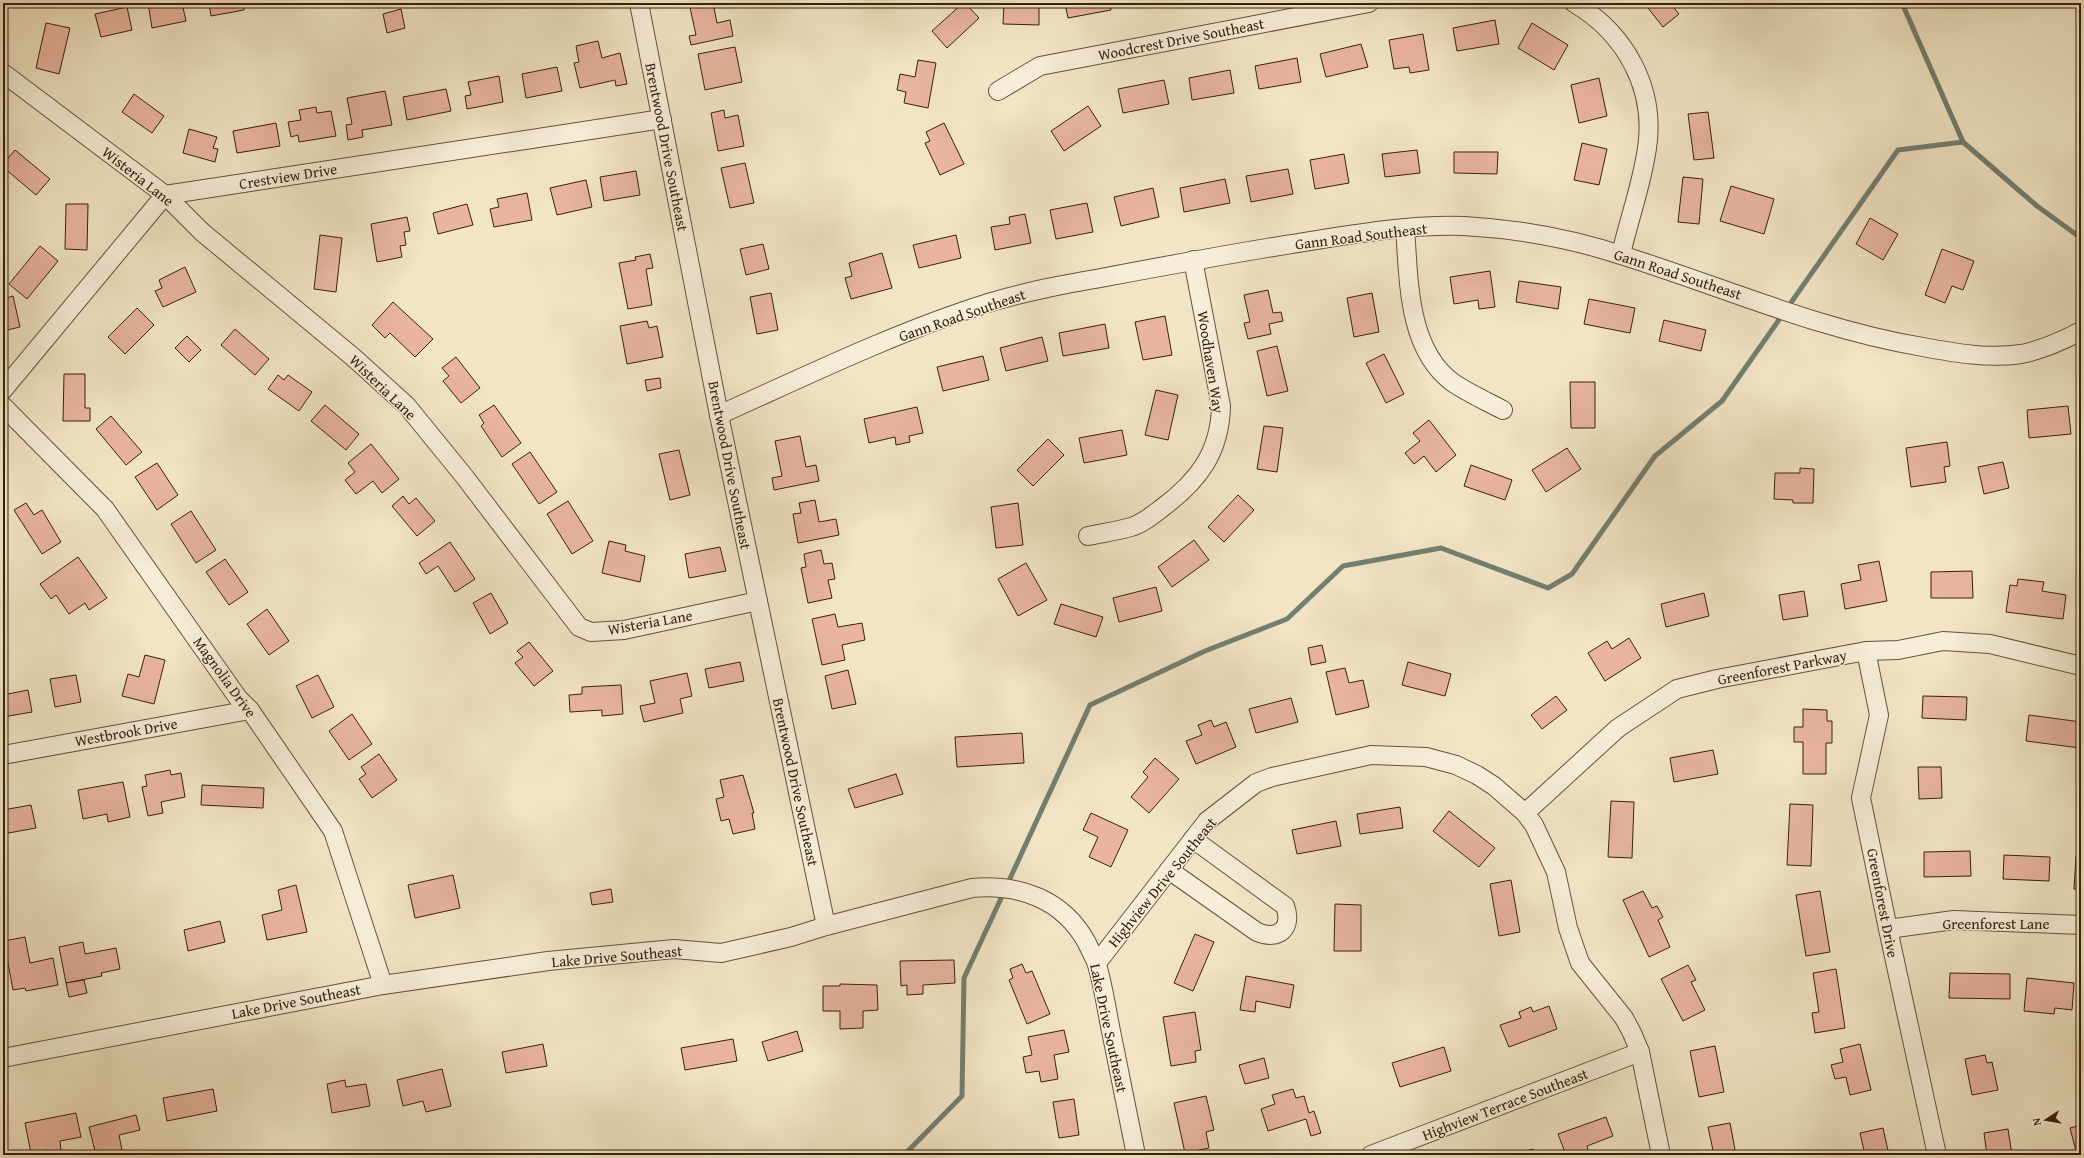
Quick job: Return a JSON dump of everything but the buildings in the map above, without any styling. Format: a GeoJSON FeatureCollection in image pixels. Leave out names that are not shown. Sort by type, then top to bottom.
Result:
{"type":"FeatureCollection","features":[{"type":"Feature","properties":{"kind":"street","name":"Brentwood Drive Southeast"},"geometry":{"type":"LineString","coordinates":[[639,3],[719,415],[826,926]]}},
{"type":"Feature","properties":{"kind":"street","name":"Woodcrest Drive Southeast"},"geometry":{"type":"LineString","coordinates":[[998,90],[1040,66],[1369,3]]}},
{"type":"Feature","properties":{"kind":"street"},"geometry":{"type":"LineString","coordinates":[[1574,3],[1590,12],[1607,26],[1618,40],[1635,70],[1647,104],[1649,123],[1648,147],[1621,254]]}},
{"type":"Feature","properties":{"kind":"street","name":"Wisteria Lane"},"geometry":{"type":"LineString","coordinates":[[3,73],[165,195],[202,232],[354,357],[407,406],[464,476],[579,627],[591,632],[624,630],[758,601]]}},
{"type":"Feature","properties":{"kind":"street","name":"Crestview Drive"},"geometry":{"type":"LineString","coordinates":[[165,195],[662,119]]}},
{"type":"Feature","properties":{"kind":"street"},"geometry":{"type":"LineString","coordinates":[[3,390],[165,195]]}},
{"type":"Feature","properties":{"kind":"street","name":"Gann Road Southeast"},"geometry":{"type":"LineString","coordinates":[[719,415],[858,352],[989,302],[1036,290],[1193,260],[1405,228],[1456,226],[1493,228],[1564,240],[1621,254],[1842,329],[1902,344],[1977,355],[2005,355],[2033,351],[2081,331]]}},
{"type":"Feature","properties":{"kind":"street"},"geometry":{"type":"LineString","coordinates":[[1405,228],[1413,305],[1424,347],[1432,360],[1452,382],[1503,410]]}},
{"type":"Feature","properties":{"kind":"street","name":"Woodhaven Way"},"geometry":{"type":"LineString","coordinates":[[1088,536],[1132,526],[1172,501],[1188,487],[1199,474],[1216,441],[1220,422],[1221,406],[1193,260]]}},
{"type":"Feature","properties":{"kind":"street","name":"Magnolia Drive"},"geometry":{"type":"LineString","coordinates":[[3,406],[105,509],[238,698],[250,710],[333,832],[383,985]]}},
{"type":"Feature","properties":{"kind":"street","name":"Greenforest Parkway"},"geometry":{"type":"LineString","coordinates":[[1525,813],[1618,728],[1678,689],[1717,679],[1866,651],[1898,650],[1943,641],[1990,644],[2081,666]]}},
{"type":"Feature","properties":{"kind":"street","name":"Greenforest Drive"},"geometry":{"type":"LineString","coordinates":[[1866,651],[1879,715],[1861,798],[1937,1155]]}},
{"type":"Feature","properties":{"kind":"street","name":"Westbrook Drive"},"geometry":{"type":"LineString","coordinates":[[3,754],[250,710]]}},
{"type":"Feature","properties":{"kind":"street","name":"Highview Drive Southeast"},"geometry":{"type":"LineString","coordinates":[[1097,964],[1207,821],[1256,782],[1272,777],[1371,755],[1426,756],[1456,765],[1494,786],[1525,813],[1537,830],[1556,872],[1568,928],[1580,963],[1624,1018],[1640,1052],[1662,1155]]}},
{"type":"Feature","properties":{"kind":"street"},"geometry":{"type":"LineString","coordinates":[[1169,870],[1257,932],[1267,936],[1277,934],[1286,927],[1289,916],[1285,906],[1281,902],[1193,839]]}},
{"type":"Feature","properties":{"kind":"street","name":"Lake Drive Southeast"},"geometry":{"type":"LineString","coordinates":[[3,1058],[383,985],[548,961],[674,949],[720,952],[791,937],[826,926],[972,888],[989,887],[1012,889],[1053,904],[1067,915],[1079,928],[1097,964],[1136,1155]]}},
{"type":"Feature","properties":{"kind":"street","name":"Greenforest Lane"},"geometry":{"type":"LineString","coordinates":[[1888,928],[1954,920],[2081,925]]}},
{"type":"Feature","properties":{"kind":"street","name":"Highview Terrace Southeast"},"geometry":{"type":"LineString","coordinates":[[1371,1155],[1640,1052]]}},
{"type":"Feature","properties":{"kind":"waterway"},"geometry":{"type":"LineString","coordinates":[[1902,3],[1963,142],[2037,206],[2081,238]]}},
{"type":"Feature","properties":{"kind":"waterway"},"geometry":{"type":"LineString","coordinates":[[1007,885],[1090,705],[1205,651],[1287,619],[1343,566],[1441,548],[1548,588],[1572,574],[1655,456],[1722,401],[1898,150],[1963,142]]}},
{"type":"Feature","properties":{"kind":"waterway"},"geometry":{"type":"LineString","coordinates":[[904,1155],[962,1096],[964,978],[1004,892]]}}]}
